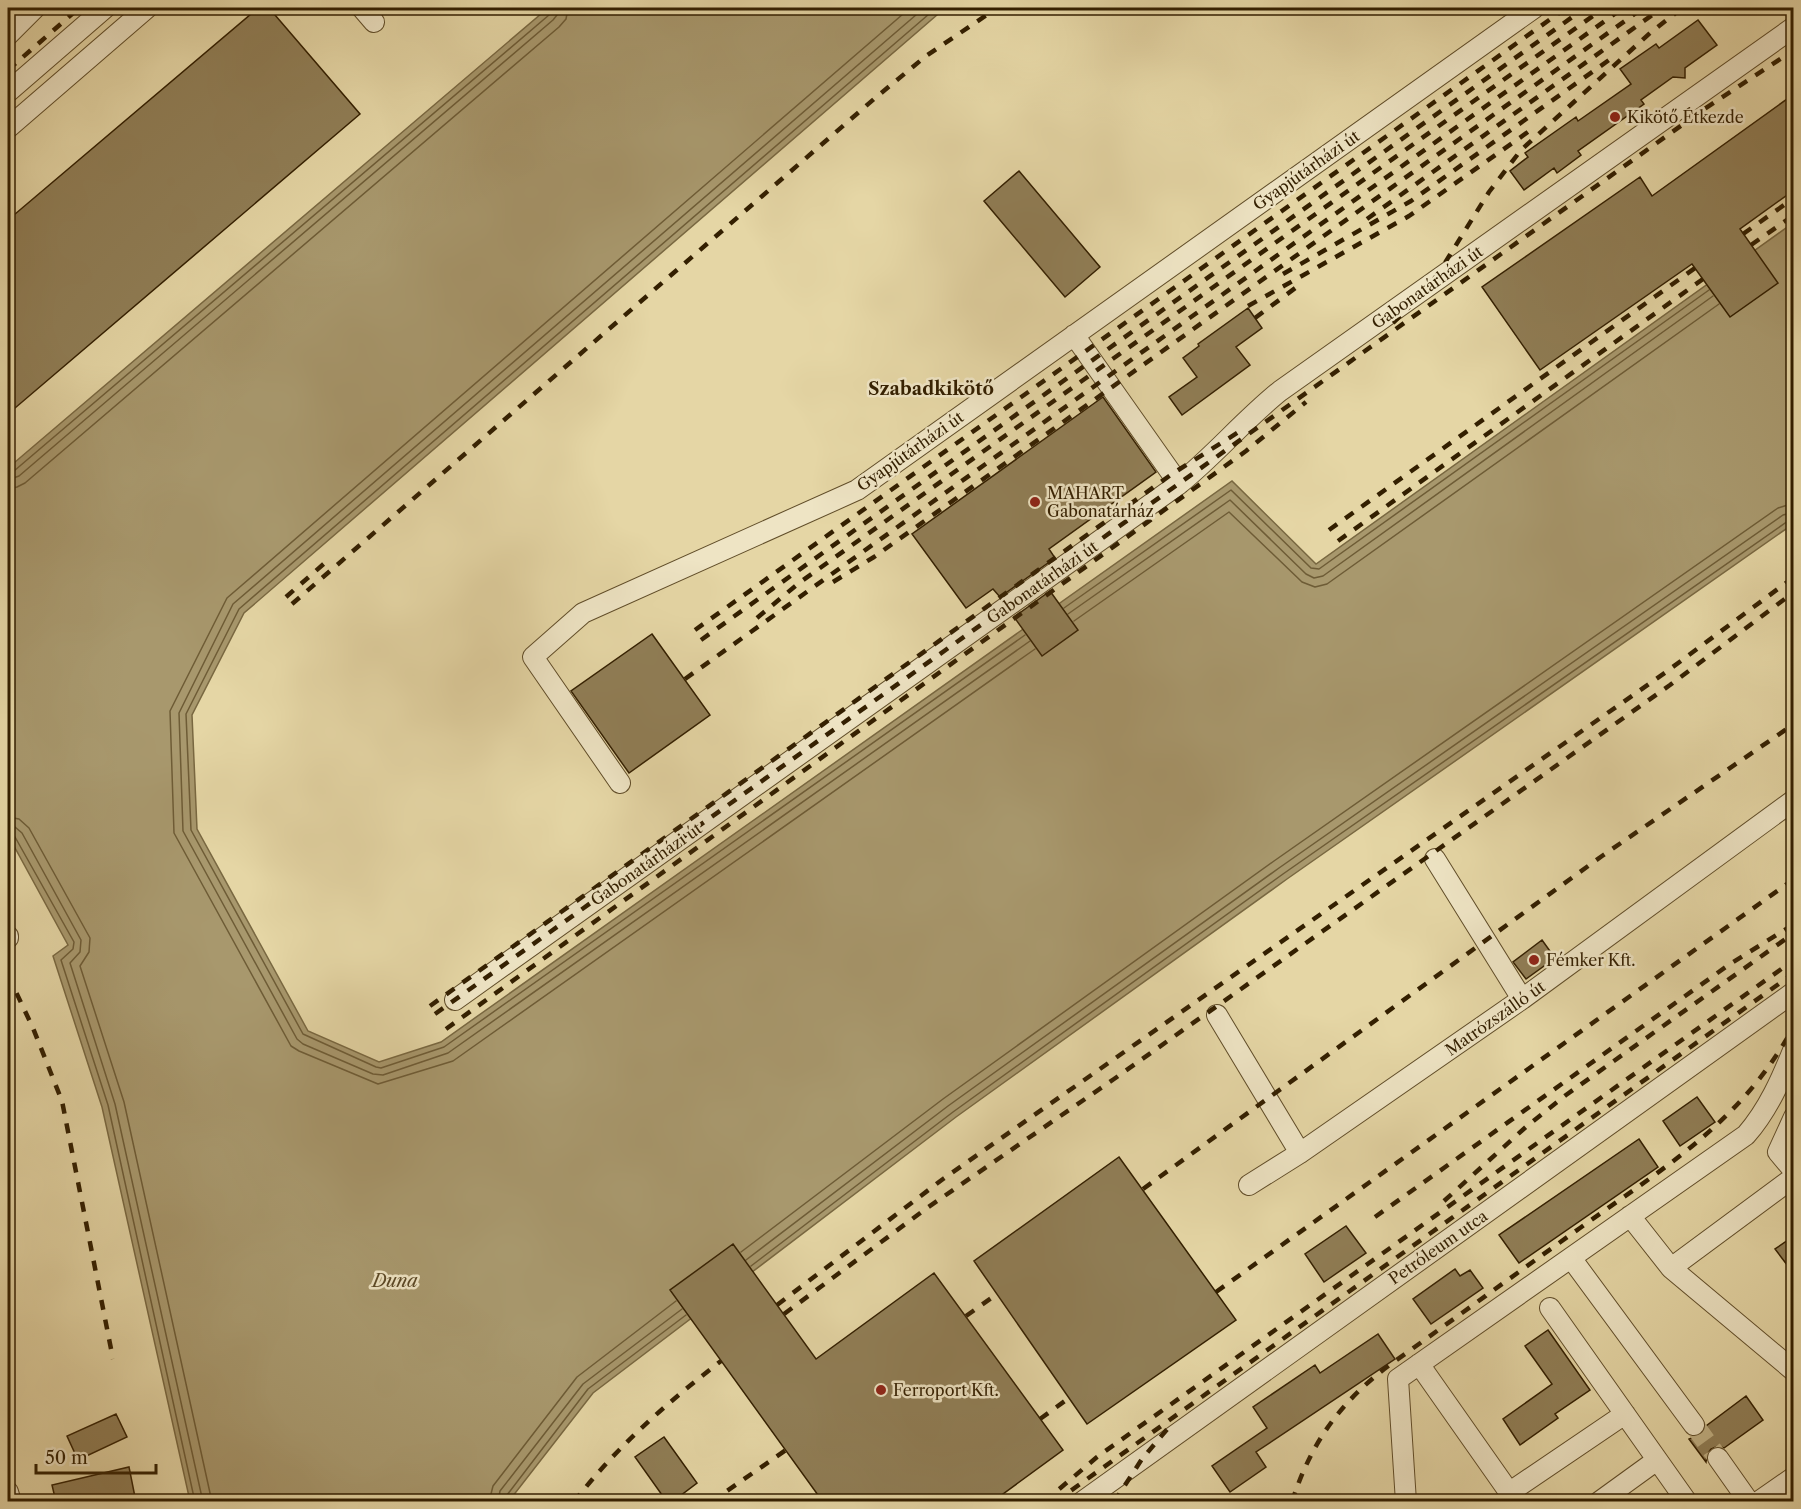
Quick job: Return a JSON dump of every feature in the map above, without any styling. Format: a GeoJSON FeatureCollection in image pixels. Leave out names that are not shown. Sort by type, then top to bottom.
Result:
{"type":"FeatureCollection","features":[{"type":"Feature","properties":{"kind":"street"},"geometry":{"type":"LineString","coordinates":[[8,35],[35,8]]}},
{"type":"Feature","properties":{"kind":"street"},"geometry":{"type":"LineString","coordinates":[[8,92],[105,8]]}},
{"type":"Feature","properties":{"kind":"street"},"geometry":{"type":"LineString","coordinates":[[8,128],[147,8]]}},
{"type":"Feature","properties":{"kind":"street","name":"Gyapjútárházi út"},"geometry":{"type":"LineString","coordinates":[[620,783],[533,657],[583,613],[857,490],[1534,8]]}},
{"type":"Feature","properties":{"kind":"street","name":"Gabonatárházi út"},"geometry":{"type":"LineString","coordinates":[[455,1000],[1179,484],[1209,459],[1280,391],[1794,27]]}},
{"type":"Feature","properties":{"kind":"street"},"geometry":{"type":"LineString","coordinates":[[1074,335],[1179,484]]}},
{"type":"Feature","properties":{"kind":"street","name":"Matrózszálló út"},"geometry":{"type":"LineString","coordinates":[[1248,1185],[1300,1153],[1522,999],[1794,800]]}},
{"type":"Feature","properties":{"kind":"street"},"geometry":{"type":"LineString","coordinates":[[1435,859],[1522,999]]}},
{"type":"Feature","properties":{"kind":"street","name":"Petróleum utca"},"geometry":{"type":"LineString","coordinates":[[1082,1502],[1794,992]]}},
{"type":"Feature","properties":{"kind":"street"},"geometry":{"type":"LineString","coordinates":[[1217,1015],[1300,1153]]}},
{"type":"Feature","properties":{"kind":"street"},"geometry":{"type":"LineString","coordinates":[[1406,1502],[1398,1378],[1746,1135],[1756,1124],[1784,1073],[1794,1048]]}},
{"type":"Feature","properties":{"kind":"street"},"geometry":{"type":"LineString","coordinates":[[1794,1117],[1778,1152],[1794,1172]]}},
{"type":"Feature","properties":{"kind":"street"},"geometry":{"type":"LineString","coordinates":[[1671,1268],[1794,1177]]}},
{"type":"Feature","properties":{"kind":"street"},"geometry":{"type":"LineString","coordinates":[[1630,1216],[1671,1268],[1794,1371]]}},
{"type":"Feature","properties":{"kind":"street"},"geometry":{"type":"LineString","coordinates":[[1571,1258],[1694,1425]]}},
{"type":"Feature","properties":{"kind":"street"},"geometry":{"type":"LineString","coordinates":[[1550,1308],[1687,1502]]}},
{"type":"Feature","properties":{"kind":"street"},"geometry":{"type":"LineString","coordinates":[[1419,1364],[1513,1497],[1625,1414]]}},
{"type":"Feature","properties":{"kind":"street"},"geometry":{"type":"LineString","coordinates":[[1718,1458],[1749,1502]]}},
{"type":"Feature","properties":{"kind":"street"},"geometry":{"type":"LineString","coordinates":[[1599,1502],[1657,1460]]}},
{"type":"Feature","properties":{"kind":"street"},"geometry":{"type":"LineString","coordinates":[[1758,1502],[1794,1477]]}},
{"type":"Feature","properties":{"kind":"street"},"geometry":{"type":"LineString","coordinates":[[8,1492],[11,1502]]}},
{"type":"Feature","properties":{"kind":"water","name":"Duna"},"geometry":{"type":"Polygon","coordinates":[[[548,8],[945,8],[244,613],[192,715],[197,829],[308,1031],[379,1062],[441,1042],[1232,481],[1316,564],[1793,223],[1793,524],[1287,879],[956,1117],[593,1393],[509,1501],[190,1501],[102,1107],[53,956],[68,945],[8,835],[8,468],[548,8]]]}},
{"type":"Feature","properties":{"kind":"building"},"geometry":{"type":"Polygon","coordinates":[[[258,8],[269,8],[360,114],[8,414],[8,220],[258,8]]]}},
{"type":"Feature","properties":{"kind":"building"},"geometry":{"type":"Polygon","coordinates":[[[1698,20],[1717,45],[1685,68],[1685,78],[1673,77],[1641,100],[1644,104],[1578,151],[1581,155],[1557,173],[1554,168],[1524,190],[1510,171],[1528,157],[1525,153],[1576,117],[1578,121],[1631,84],[1620,69],[1656,44],[1659,48],[1698,20]]]}},
{"type":"Feature","properties":{"kind":"building"},"geometry":{"type":"Polygon","coordinates":[[[1794,94],[1794,190],[1740,229],[1778,283],[1730,317],[1692,264],[1540,370],[1482,287],[1640,177],[1652,196],[1794,94]]]}},
{"type":"Feature","properties":{"kind":"building"},"geometry":{"type":"Polygon","coordinates":[[[1019,171],[1100,267],[1065,297],[984,201],[1019,171]]]}},
{"type":"Feature","properties":{"kind":"building"},"geometry":{"type":"Polygon","coordinates":[[[1248,308],[1262,328],[1236,347],[1250,365],[1182,415],[1169,397],[1197,377],[1183,358],[1199,346],[1198,344],[1248,308]]]}},
{"type":"Feature","properties":{"kind":"building","name":"MAHART Gabonatárház"},"geometry":{"type":"Polygon","coordinates":[[[1103,397],[1156,472],[1049,549],[1055,558],[1000,597],[993,589],[966,608],[912,534],[1103,397]]]}},
{"type":"Feature","properties":{"kind":"building"},"geometry":{"type":"Polygon","coordinates":[[[1050,591],[1078,630],[1042,656],[1014,617],[1050,591]]]}},
{"type":"Feature","properties":{"kind":"building"},"geometry":{"type":"Polygon","coordinates":[[[652,634],[710,715],[629,773],[571,691],[652,634]]]}},
{"type":"Feature","properties":{"kind":"building","name":"Fémker Kft."},"geometry":{"type":"Polygon","coordinates":[[[1542,940],[1555,958],[1526,979],[1513,962],[1542,940]]]}},
{"type":"Feature","properties":{"kind":"building"},"geometry":{"type":"Polygon","coordinates":[[[1697,1097],[1715,1122],[1680,1146],[1663,1121],[1697,1097]]]}},
{"type":"Feature","properties":{"kind":"building"},"geometry":{"type":"Polygon","coordinates":[[[1639,1139],[1658,1167],[1519,1263],[1499,1235],[1639,1139]]]}},
{"type":"Feature","properties":{"kind":"building"},"geometry":{"type":"Polygon","coordinates":[[[1119,1157],[1236,1320],[1087,1424],[974,1261],[1119,1157]]]}},
{"type":"Feature","properties":{"kind":"building"},"geometry":{"type":"Polygon","coordinates":[[[1346,1226],[1366,1253],[1324,1282],[1305,1254],[1346,1226]]]}},
{"type":"Feature","properties":{"kind":"building"},"geometry":{"type":"Polygon","coordinates":[[[1794,1236],[1794,1274],[1775,1249],[1794,1236]]]}},
{"type":"Feature","properties":{"kind":"building","name":"Ferroport Kft."},"geometry":{"type":"Polygon","coordinates":[[[733,1244],[816,1359],[934,1273],[1063,1450],[992,1502],[823,1502],[670,1290],[733,1244]]]}},
{"type":"Feature","properties":{"kind":"building"},"geometry":{"type":"Polygon","coordinates":[[[1455,1269],[1460,1276],[1470,1270],[1483,1288],[1431,1324],[1413,1299],[1455,1269]]]}},
{"type":"Feature","properties":{"kind":"building"},"geometry":{"type":"Polygon","coordinates":[[[1548,1330],[1590,1390],[1555,1414],[1558,1418],[1520,1445],[1503,1419],[1552,1384],[1525,1346],[1548,1330]]]}},
{"type":"Feature","properties":{"kind":"building"},"geometry":{"type":"Polygon","coordinates":[[[1378,1334],[1395,1359],[1256,1452],[1266,1467],[1230,1492],[1212,1466],[1267,1428],[1253,1407],[1315,1365],[1320,1373],[1378,1334]]]}},
{"type":"Feature","properties":{"kind":"building"},"geometry":{"type":"Polygon","coordinates":[[[1746,1396],[1763,1420],[1724,1448],[1718,1446],[1711,1449],[1707,1454],[1706,1462],[1689,1439],[1702,1434],[1706,1426],[1746,1396]]]}},
{"type":"Feature","properties":{"kind":"building"},"geometry":{"type":"Polygon","coordinates":[[[116,1414],[127,1437],[78,1460],[67,1436],[116,1414]]]}},
{"type":"Feature","properties":{"kind":"building"},"geometry":{"type":"Polygon","coordinates":[[[664,1437],[697,1483],[672,1502],[667,1502],[635,1457],[664,1437]]]}},
{"type":"Feature","properties":{"kind":"building"},"geometry":{"type":"Polygon","coordinates":[[[129,1467],[136,1502],[56,1502],[52,1485],[129,1467]]]}},
{"type":"Feature","properties":{"kind":"tunnel"},"geometry":{"type":"LineString","coordinates":[[1694,1425],[1718,1458]]}},
{"type":"Feature","properties":{"kind":"railway"},"geometry":{"type":"LineString","coordinates":[[8,70],[79,8]]}},
{"type":"Feature","properties":{"kind":"railway"},"geometry":{"type":"LineString","coordinates":[[292,604],[874,99],[926,56],[997,8]]}},
{"type":"Feature","properties":{"kind":"railway"},"geometry":{"type":"LineString","coordinates":[[695,630],[1566,8]]}},
{"type":"Feature","properties":{"kind":"railway"},"geometry":{"type":"LineString","coordinates":[[701,640],[1585,8]]}},
{"type":"Feature","properties":{"kind":"railway"},"geometry":{"type":"LineString","coordinates":[[757,618],[799,583],[1604,8]]}},
{"type":"Feature","properties":{"kind":"railway"},"geometry":{"type":"LineString","coordinates":[[685,679],[1623,8]]}},
{"type":"Feature","properties":{"kind":"railway"},"geometry":{"type":"LineString","coordinates":[[833,582],[874,557],[1643,8]]}},
{"type":"Feature","properties":{"kind":"railway"},"geometry":{"type":"LineString","coordinates":[[1367,219],[1662,8]]}},
{"type":"Feature","properties":{"kind":"railway"},"geometry":{"type":"LineString","coordinates":[[1393,323],[1438,274],[1489,192],[1521,150],[1650,33],[1682,8]]}},
{"type":"Feature","properties":{"kind":"railway"},"geometry":{"type":"LineString","coordinates":[[435,1014],[1703,110],[1794,50]]}},
{"type":"Feature","properties":{"kind":"railway"},"geometry":{"type":"LineString","coordinates":[[1283,274],[1411,201],[1609,60]]}},
{"type":"Feature","properties":{"kind":"railway"},"geometry":{"type":"LineString","coordinates":[[1248,306],[1409,216],[1535,127]]}},
{"type":"Feature","properties":{"kind":"railway"},"geometry":{"type":"LineString","coordinates":[[1743,234],[1794,198]]}},
{"type":"Feature","properties":{"kind":"railway"},"geometry":{"type":"LineString","coordinates":[[1751,245],[1794,215]]}},
{"type":"Feature","properties":{"kind":"railway"},"geometry":{"type":"LineString","coordinates":[[1329,530],[1695,268]]}},
{"type":"Feature","properties":{"kind":"railway"},"geometry":{"type":"LineString","coordinates":[[1338,541],[1703,279]]}},
{"type":"Feature","properties":{"kind":"railway"},"geometry":{"type":"LineString","coordinates":[[1255,318],[1298,286]]}},
{"type":"Feature","properties":{"kind":"railway"},"geometry":{"type":"LineString","coordinates":[[446,1029],[1246,451],[1306,402]]}},
{"type":"Feature","properties":{"kind":"railway"},"geometry":{"type":"LineString","coordinates":[[430,1006],[1172,474],[1245,428]]}},
{"type":"Feature","properties":{"kind":"railway"},"geometry":{"type":"LineString","coordinates":[[286,597],[327,561]]}},
{"type":"Feature","properties":{"kind":"railway"},"geometry":{"type":"LineString","coordinates":[[777,1305],[943,1179],[1666,672],[1794,577]]}},
{"type":"Feature","properties":{"kind":"railway"},"geometry":{"type":"LineString","coordinates":[[784,1314],[927,1208],[1114,1079],[1670,685],[1794,592]]}},
{"type":"Feature","properties":{"kind":"railway"},"geometry":{"type":"LineString","coordinates":[[1143,1189],[1602,856],[1794,724]]}},
{"type":"Feature","properties":{"kind":"railway"},"geometry":{"type":"LineString","coordinates":[[1216,1292],[1794,879]]}},
{"type":"Feature","properties":{"kind":"railway"},"geometry":{"type":"LineString","coordinates":[[1375,1217],[1730,964],[1791,926]]}},
{"type":"Feature","properties":{"kind":"railway"},"geometry":{"type":"LineString","coordinates":[[1444,1201],[1527,1126],[1566,1095],[1794,933]]}},
{"type":"Feature","properties":{"kind":"railway"},"geometry":{"type":"LineString","coordinates":[[1044,1502],[1097,1457],[1794,960]]}},
{"type":"Feature","properties":{"kind":"railway"},"geometry":{"type":"LineString","coordinates":[[1055,1502],[1794,973]]}},
{"type":"Feature","properties":{"kind":"railway"},"geometry":{"type":"LineString","coordinates":[[8,975],[33,1028],[62,1101],[113,1359]]}},
{"type":"Feature","properties":{"kind":"railway"},"geometry":{"type":"LineString","coordinates":[[1292,1502],[1308,1460],[1318,1442],[1330,1424],[1357,1393],[1391,1364],[1700,1140],[1751,1089],[1773,1060],[1794,1026]]}},
{"type":"Feature","properties":{"kind":"railway"},"geometry":{"type":"LineString","coordinates":[[966,1316],[997,1294]]}},
{"type":"Feature","properties":{"kind":"railway"},"geometry":{"type":"LineString","coordinates":[[574,1502],[625,1444],[681,1393],[721,1361]]}},
{"type":"Feature","properties":{"kind":"railway"},"geometry":{"type":"LineString","coordinates":[[1040,1419],[1069,1398]]}},
{"type":"Feature","properties":{"kind":"railway"},"geometry":{"type":"LineString","coordinates":[[1114,1502],[1142,1459],[1169,1427]]}},
{"type":"Feature","properties":{"kind":"railway"},"geometry":{"type":"LineString","coordinates":[[711,1502],[786,1450]]}},
{"type":"Feature","properties":{"kind":"place","name":"Kikötő Étkezde"},"geometry":{"type":"Point","coordinates":[1615,117]}},
{"type":"Feature","properties":{"kind":"place","name":"MAHART Gabonatárház"},"geometry":{"type":"Point","coordinates":[1035,502]}},
{"type":"Feature","properties":{"kind":"place","name":"Fémker Kft."},"geometry":{"type":"Point","coordinates":[1534,960]}},
{"type":"Feature","properties":{"kind":"place","name":"Ferroport Kft."},"geometry":{"type":"Point","coordinates":[881,1390]}},
{"type":"Feature","properties":{"kind":"district","name":"Szabadkikötő"},"geometry":{"type":"Point","coordinates":[931,389]}}]}
